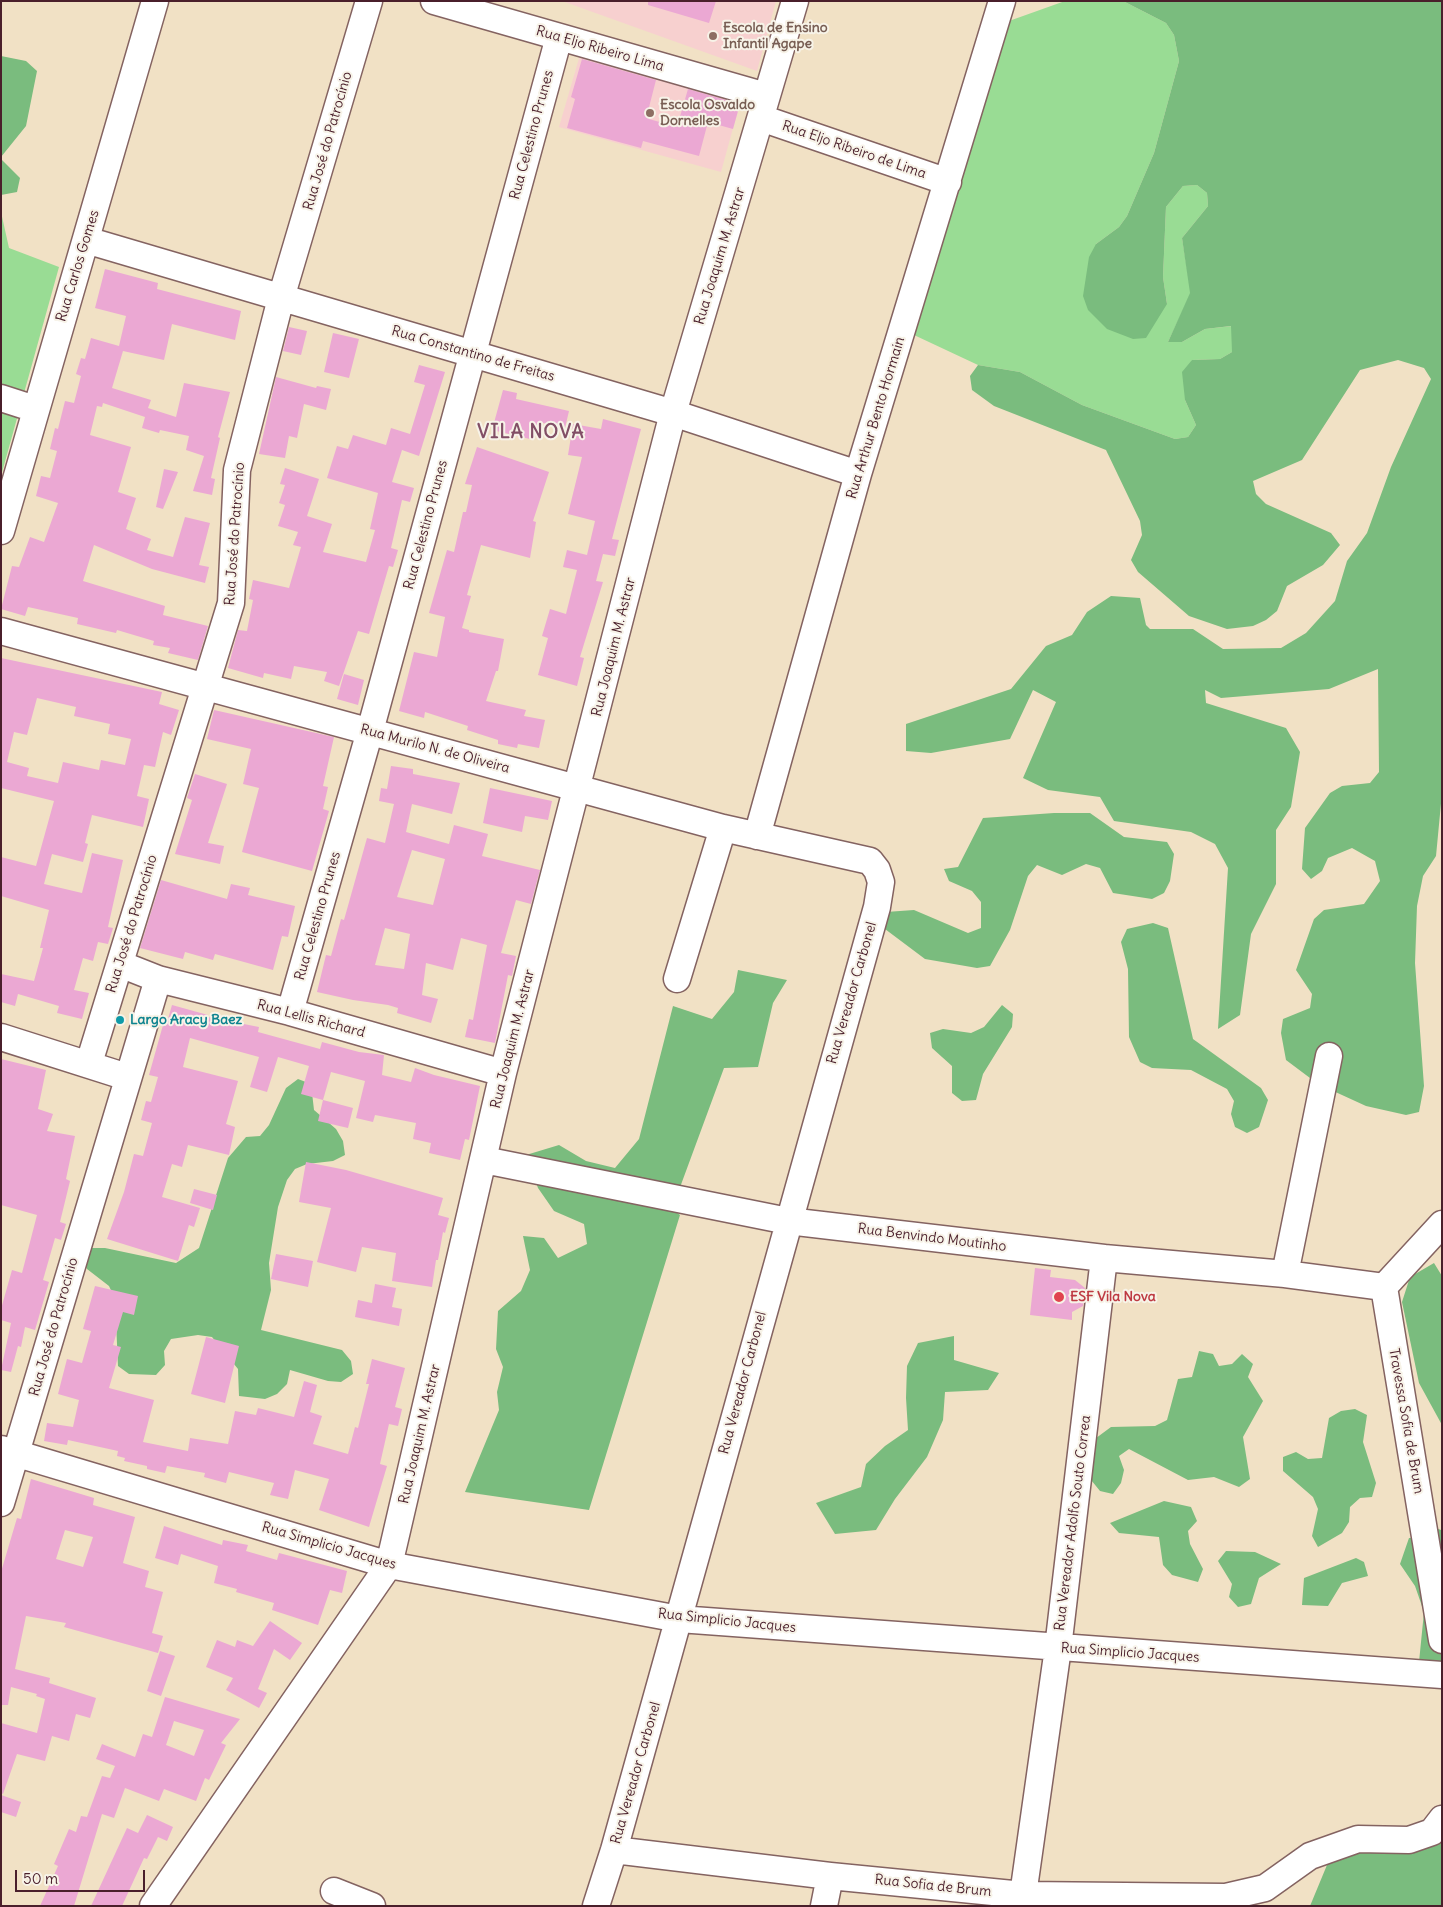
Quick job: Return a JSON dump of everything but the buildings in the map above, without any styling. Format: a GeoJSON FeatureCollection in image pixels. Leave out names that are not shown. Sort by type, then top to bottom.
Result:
{"type":"FeatureCollection","features":[{"type":"Feature","properties":{"kind":"street","name":"Rua Carlos Gomes"},"geometry":{"type":"LineString","coordinates":[[1,531],[155,1]]}},
{"type":"Feature","properties":{"kind":"street","name":"Rua José do Patrocínio"},"geometry":{"type":"LineString","coordinates":[[89,1063],[207,688],[231,603],[237,470],[281,298],[369,1]]}},
{"type":"Feature","properties":{"kind":"street","name":"Rua Eljo Ribeiro Lima"},"geometry":{"type":"LineString","coordinates":[[434,1],[559,37],[763,107]]}},
{"type":"Feature","properties":{"kind":"street","name":"Rua Joaquim M. Astrar"},"geometry":{"type":"LineString","coordinates":[[153,1906],[389,1564],[503,1072],[578,789],[673,413],[796,1]]}},
{"type":"Feature","properties":{"kind":"street","name":"Rua Arthur Bento Hormain"},"geometry":{"type":"LineString","coordinates":[[757,836],[858,474],[1002,1]]}},
{"type":"Feature","properties":{"kind":"street","name":"Rua Celestino Prunes"},"geometry":{"type":"LineString","coordinates":[[290,1012],[370,732],[559,37]]}},
{"type":"Feature","properties":{"kind":"street","name":"Rua Eljo Ribeiro de Lima"},"geometry":{"type":"LineString","coordinates":[[763,107],[948,182]]}},
{"type":"Feature","properties":{"kind":"street","name":"Rua Constantino de Freitas"},"geometry":{"type":"LineString","coordinates":[[86,240],[673,413],[858,474]]}},
{"type":"Feature","properties":{"kind":"street"},"geometry":{"type":"LineString","coordinates":[[1,398],[35,409]]}},
{"type":"Feature","properties":{"kind":"street","name":"Rua Murilo N. de Oliveira"},"geometry":{"type":"LineString","coordinates":[[1,631],[724,828],[870,861]]}},
{"type":"Feature","properties":{"kind":"street"},"geometry":{"type":"LineString","coordinates":[[676,979],[724,828]]}},
{"type":"Feature","properties":{"kind":"street","name":"Rua Vereador Carbonel"},"geometry":{"type":"LineString","coordinates":[[596,1906],[614,1850],[679,1619],[788,1221],[877,907],[881,882],[877,870],[870,861]]}},
{"type":"Feature","properties":{"kind":"street","name":"Rua Lellis Richard"},"geometry":{"type":"LineString","coordinates":[[120,964],[158,979],[290,1012],[503,1072]]}},
{"type":"Feature","properties":{"kind":"street","name":"Rua José do Patrocínio"},"geometry":{"type":"LineString","coordinates":[[1,1503],[9,1452],[158,979]]}},
{"type":"Feature","properties":{"kind":"street"},"geometry":{"type":"LineString","coordinates":[[1,1037],[127,1076]]}},
{"type":"Feature","properties":{"kind":"street"},"geometry":{"type":"LineString","coordinates":[[1285,1274],[1329,1056]]}},
{"type":"Feature","properties":{"kind":"street","name":"Rua Benvindo Moutinho"},"geometry":{"type":"LineString","coordinates":[[484,1160],[788,1221],[1104,1258],[1285,1274],[1384,1287]]}},
{"type":"Feature","properties":{"kind":"street"},"geometry":{"type":"LineString","coordinates":[[1384,1287],[1442,1224]]}},
{"type":"Feature","properties":{"kind":"street","name":"Rua Vereador Adolfo Souto Correa"},"geometry":{"type":"LineString","coordinates":[[1023,1900],[1058,1648],[1104,1258]]}},
{"type":"Feature","properties":{"kind":"street","name":"Travessa Sofia de Brum"},"geometry":{"type":"LineString","coordinates":[[1384,1287],[1442,1640]]}},
{"type":"Feature","properties":{"kind":"street","name":"Rua Simplicio Jacques"},"geometry":{"type":"LineString","coordinates":[[9,1452],[389,1564],[679,1619],[1442,1675]]}},
{"type":"Feature","properties":{"kind":"street","name":"Rua Sofia de Brum"},"geometry":{"type":"LineString","coordinates":[[614,1850],[1023,1900],[1226,1897],[1266,1888],[1310,1856],[1358,1839],[1409,1840],[1432,1832],[1442,1819]]}},
{"type":"Feature","properties":{"kind":"street"},"geometry":{"type":"LineString","coordinates":[[824,1906],[830,1876]]}},
{"type":"Feature","properties":{"kind":"street"},"geometry":{"type":"LineString","coordinates":[[334,1891],[372,1906]]}},
{"type":"Feature","properties":{"kind":"shaded area","name":"Escola de Ensino Infantil Agape"},"geometry":{"type":"Polygon","coordinates":[[[562,1],[776,1],[757,71],[562,1]]]}},
{"type":"Feature","properties":{"kind":"shaded area","name":"Escola Osvaldo Dornelles"},"geometry":{"type":"Polygon","coordinates":[[[580,55],[741,99],[721,172],[559,127],[580,55]]]}},
{"type":"Feature","properties":{"kind":"green space"},"geometry":{"type":"Polygon","coordinates":[[[1065,1],[1123,1],[1166,23],[1174,35],[1179,61],[1154,153],[1127,216],[1119,227],[1096,244],[1167,304],[1163,277],[1166,207],[1183,186],[1197,185],[1207,193],[1208,206],[1182,238],[1191,293],[1168,342],[1182,342],[1205,329],[1232,326],[1232,352],[1220,359],[1192,360],[1185,400],[1196,425],[1188,437],[1175,439],[1082,405],[1020,372],[978,365],[914,335],[995,26],[1065,1]]]}},
{"type":"Feature","properties":{"kind":"green space"},"geometry":{"type":"Polygon","coordinates":[[[1123,1],[1442,1],[1442,793],[1436,856],[1423,876],[1417,906],[1415,963],[1424,1086],[1419,1112],[1406,1115],[1366,1106],[1318,1084],[1286,1060],[1281,1033],[1283,1019],[1310,1008],[1312,994],[1296,970],[1314,919],[1324,910],[1364,904],[1380,881],[1375,861],[1352,848],[1328,858],[1322,871],[1311,879],[1302,869],[1305,828],[1330,793],[1342,786],[1370,783],[1379,772],[1378,669],[1329,689],[1221,698],[1205,690],[1206,703],[1286,728],[1300,752],[1291,807],[1276,830],[1276,884],[1251,934],[1240,1015],[1218,1029],[1228,868],[1215,844],[1191,832],[1114,821],[1100,797],[1048,790],[1023,778],[1056,702],[1033,690],[1010,739],[931,753],[906,751],[906,724],[1011,689],[1046,646],[1072,635],[1087,612],[1111,596],[1140,598],[1146,625],[1150,629],[1193,629],[1223,649],[1281,648],[1306,633],[1335,601],[1347,561],[1367,533],[1391,467],[1431,379],[1424,368],[1398,360],[1360,370],[1302,460],[1253,481],[1256,494],[1266,504],[1331,533],[1340,545],[1323,565],[1287,586],[1277,611],[1266,620],[1253,626],[1227,629],[1189,616],[1138,572],[1131,560],[1142,535],[1140,521],[1106,450],[994,406],[972,390],[970,376],[978,365],[1020,372],[1082,405],[1175,439],[1188,437],[1196,425],[1185,400],[1182,372],[1192,360],[1220,359],[1232,352],[1231,326],[1205,329],[1182,342],[1168,342],[1190,293],[1182,238],[1208,206],[1207,193],[1197,185],[1183,186],[1166,207],[1163,277],[1167,304],[1146,338],[1133,339],[1107,329],[1088,310],[1083,296],[1089,257],[1096,244],[1119,227],[1127,216],[1154,153],[1179,61],[1174,35],[1166,23],[1123,1]]]}},
{"type":"Feature","properties":{"kind":"green space"},"geometry":{"type":"Polygon","coordinates":[[[1,56],[26,61],[37,71],[26,126],[1,157],[1,56]]]}},
{"type":"Feature","properties":{"kind":"green space"},"geometry":{"type":"Polygon","coordinates":[[[1,159],[20,178],[17,192],[1,195],[1,159]]]}},
{"type":"Feature","properties":{"kind":"green space"},"geometry":{"type":"Polygon","coordinates":[[[1,212],[9,248],[59,267],[1,476],[1,212]]]}},
{"type":"Feature","properties":{"kind":"green space"},"geometry":{"type":"Polygon","coordinates":[[[1054,813],[1090,813],[1124,837],[1167,842],[1174,854],[1170,881],[1164,893],[1152,899],[1113,893],[1100,868],[1086,864],[1062,875],[1037,865],[1028,876],[1010,930],[990,966],[977,968],[925,959],[881,926],[886,912],[914,910],[968,933],[981,928],[981,902],[972,891],[949,881],[944,869],[958,867],[983,818],[1054,813]]]}},
{"type":"Feature","properties":{"kind":"green space"},"geometry":{"type":"Polygon","coordinates":[[[1153,923],[1168,928],[1193,1039],[1261,1088],[1268,1100],[1259,1127],[1247,1133],[1235,1127],[1231,1114],[1234,1101],[1227,1089],[1191,1070],[1152,1068],[1140,1062],[1129,1037],[1128,969],[1121,942],[1127,929],[1153,923]]]}},
{"type":"Feature","properties":{"kind":"green space"},"geometry":{"type":"Polygon","coordinates":[[[738,970],[787,980],[773,1003],[758,1067],[724,1068],[672,1209],[680,1215],[589,1510],[465,1492],[499,1410],[497,1392],[503,1367],[496,1349],[498,1311],[521,1291],[530,1270],[523,1236],[544,1238],[558,1258],[587,1244],[584,1224],[554,1211],[538,1188],[526,1155],[559,1145],[586,1161],[615,1168],[639,1139],[673,1006],[712,1019],[734,992],[738,970]]]}},
{"type":"Feature","properties":{"kind":"green space"},"geometry":{"type":"Polygon","coordinates":[[[1002,1005],[1013,1014],[1012,1027],[983,1074],[976,1100],[962,1101],[952,1093],[952,1066],[932,1048],[930,1033],[943,1029],[971,1033],[984,1027],[1002,1005]]]}},
{"type":"Feature","properties":{"kind":"green space"},"geometry":{"type":"Polygon","coordinates":[[[298,1079],[311,1084],[314,1110],[336,1129],[343,1141],[345,1155],[333,1161],[307,1164],[295,1169],[287,1180],[278,1207],[269,1263],[271,1290],[261,1330],[342,1350],[351,1361],[353,1374],[341,1382],[328,1381],[290,1370],[287,1384],[277,1394],[265,1399],[239,1396],[238,1369],[212,1337],[198,1335],[171,1339],[164,1351],[165,1365],[156,1375],[129,1374],[118,1366],[115,1299],[109,1286],[87,1269],[81,1257],[92,1248],[105,1248],[176,1263],[199,1248],[228,1158],[246,1137],[260,1136],[269,1125],[286,1088],[298,1079]]]}},
{"type":"Feature","properties":{"kind":"green space"},"geometry":{"type":"Polygon","coordinates":[[[1434,1263],[1442,1276],[1442,1425],[1419,1383],[1402,1302],[1410,1277],[1434,1263]]]}},
{"type":"Feature","properties":{"kind":"green space"},"geometry":{"type":"Polygon","coordinates":[[[954,1336],[954,1360],[999,1373],[988,1390],[945,1392],[943,1420],[927,1457],[895,1499],[876,1530],[835,1534],[816,1503],[861,1487],[866,1464],[885,1446],[908,1430],[907,1366],[918,1343],[954,1336]]]}},
{"type":"Feature","properties":{"kind":"green space"},"geometry":{"type":"Polygon","coordinates":[[[1199,1351],[1213,1354],[1219,1366],[1232,1364],[1242,1354],[1253,1364],[1248,1377],[1263,1401],[1243,1437],[1250,1479],[1239,1487],[1214,1477],[1188,1480],[1129,1449],[1119,1456],[1124,1470],[1121,1483],[1113,1494],[1100,1491],[1083,1470],[1088,1444],[1111,1427],[1155,1426],[1167,1420],[1178,1379],[1192,1377],[1199,1351]]]}},
{"type":"Feature","properties":{"kind":"green space"},"geometry":{"type":"Polygon","coordinates":[[[1355,1409],[1367,1415],[1363,1442],[1376,1483],[1372,1497],[1360,1498],[1350,1507],[1349,1522],[1342,1533],[1318,1547],[1312,1536],[1318,1509],[1313,1497],[1283,1471],[1283,1457],[1296,1452],[1308,1459],[1322,1458],[1329,1418],[1341,1411],[1355,1409]]]}},
{"type":"Feature","properties":{"kind":"green space"},"geometry":{"type":"Polygon","coordinates":[[[1442,1484],[1442,1672],[1419,1662],[1424,1612],[1415,1586],[1400,1564],[1409,1538],[1423,1538],[1433,1527],[1441,1530],[1442,1484]]]}},
{"type":"Feature","properties":{"kind":"green space"},"geometry":{"type":"Polygon","coordinates":[[[1164,1501],[1191,1507],[1197,1521],[1188,1531],[1190,1544],[1203,1569],[1198,1582],[1172,1575],[1163,1565],[1159,1537],[1119,1533],[1110,1523],[1164,1501]]]}},
{"type":"Feature","properties":{"kind":"green space"},"geometry":{"type":"Polygon","coordinates":[[[1226,1551],[1255,1552],[1281,1564],[1259,1578],[1251,1604],[1238,1607],[1229,1597],[1232,1584],[1218,1561],[1226,1551]]]}},
{"type":"Feature","properties":{"kind":"green space"},"geometry":{"type":"Polygon","coordinates":[[[1356,1558],[1364,1562],[1368,1576],[1342,1583],[1328,1606],[1302,1605],[1304,1578],[1356,1558]]]}},
{"type":"Feature","properties":{"kind":"green space"},"geometry":{"type":"Polygon","coordinates":[[[1442,1839],[1442,1906],[1310,1906],[1327,1865],[1337,1855],[1364,1848],[1421,1850],[1442,1839]]]}},
{"type":"Feature","properties":{"kind":"place","name":"Escola de Ensino Infantil Agape"},"geometry":{"type":"Point","coordinates":[713,36]}},
{"type":"Feature","properties":{"kind":"place","name":"Escola Osvaldo Dornelles"},"geometry":{"type":"Point","coordinates":[650,113]}},
{"type":"Feature","properties":{"kind":"place","name":"Largo Aracy Baez"},"geometry":{"type":"Point","coordinates":[120,1020]}},
{"type":"Feature","properties":{"kind":"place","name":"ESF Vila Nova"},"geometry":{"type":"Point","coordinates":[1059,1297]}},
{"type":"Feature","properties":{"kind":"district","name":"VILA NOVA"},"geometry":{"type":"Point","coordinates":[531,433]}}]}
